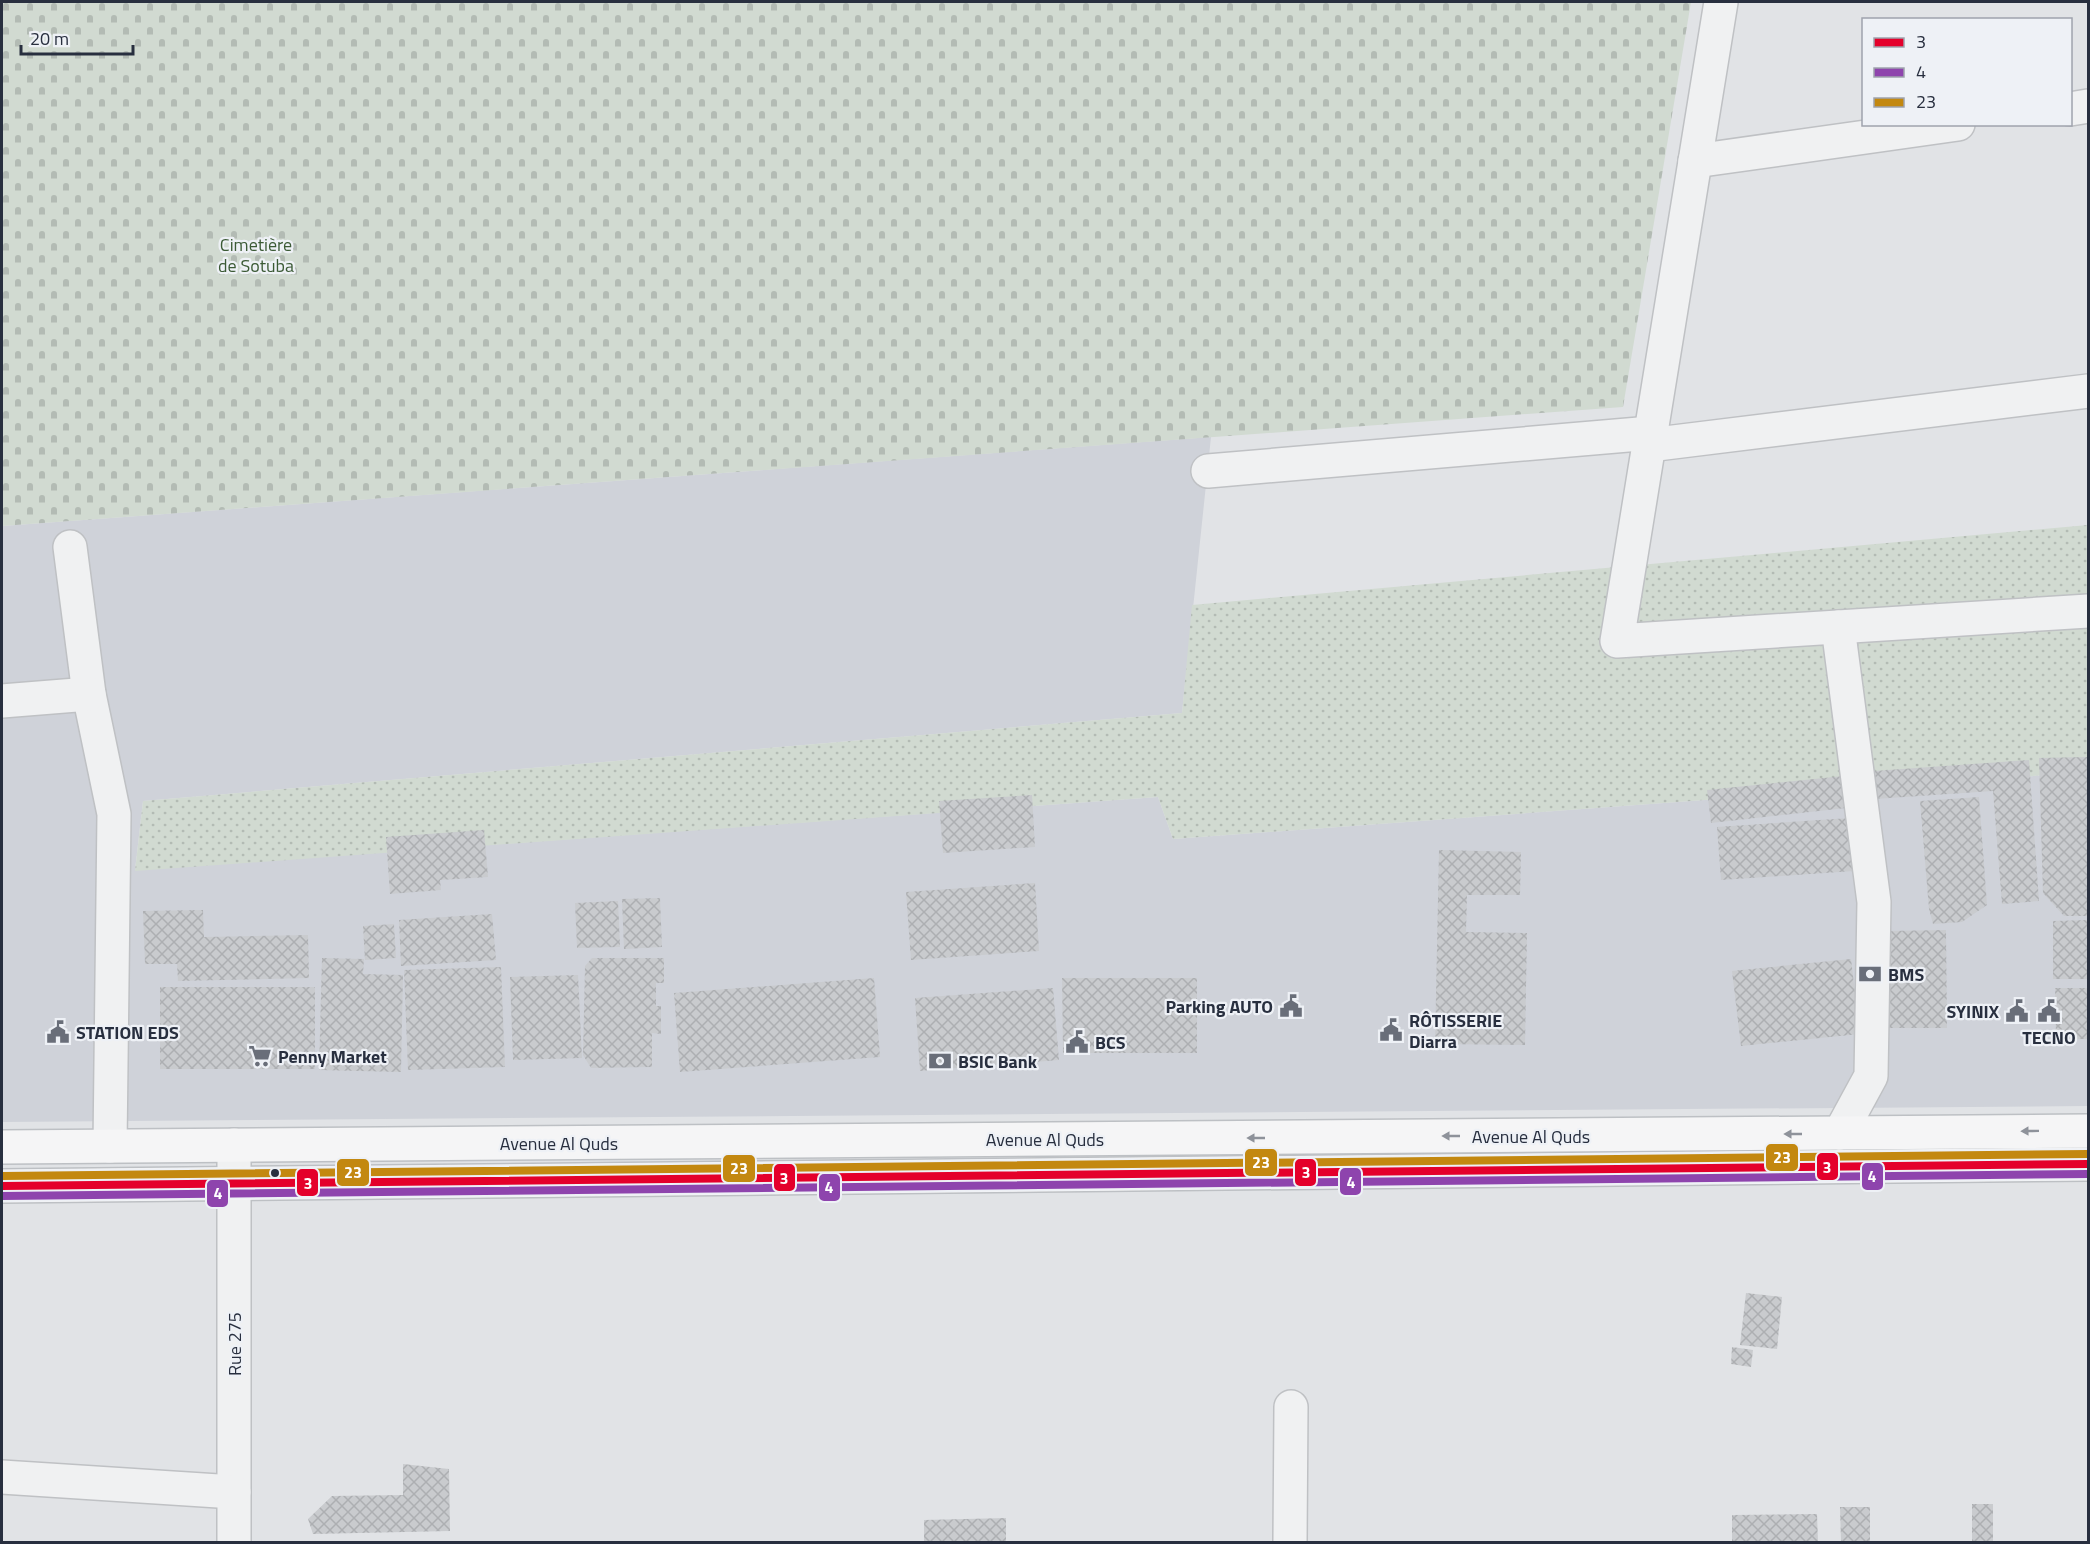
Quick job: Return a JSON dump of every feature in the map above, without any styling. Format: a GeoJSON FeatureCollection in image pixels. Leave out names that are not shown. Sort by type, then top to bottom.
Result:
{"type":"FeatureCollection","features":[{"type":"Feature","properties":{"kind":"main road","name":"Avenue Al Quds"},"geometry":{"type":"LineString","coordinates":[[2,1147],[2088,1131]]}},
{"type":"Feature","properties":{"kind":"main road","name":"Avenue Al Quds"},"geometry":{"type":"LineString","coordinates":[[2,1186],[2088,1164]]}},
{"type":"Feature","properties":{"kind":"street"},"geometry":{"type":"LineString","coordinates":[[1721,2],[1617,641],[2088,611]]}},
{"type":"Feature","properties":{"kind":"street"},"geometry":{"type":"LineString","coordinates":[[2072,109],[2088,106]]}},
{"type":"Feature","properties":{"kind":"street"},"geometry":{"type":"LineString","coordinates":[[1695,161],[1945,126]]}},
{"type":"Feature","properties":{"kind":"street"},"geometry":{"type":"LineString","coordinates":[[1208,471],[1650,439],[2088,391]]}},
{"type":"Feature","properties":{"kind":"street"},"geometry":{"type":"LineString","coordinates":[[70,547],[89,694],[114,814],[110,1146]]}},
{"type":"Feature","properties":{"kind":"street"},"geometry":{"type":"LineString","coordinates":[[1838,627],[1874,902],[1871,1076],[1840,1133]]}},
{"type":"Feature","properties":{"kind":"street"},"geometry":{"type":"LineString","coordinates":[[2,701],[89,694]]}},
{"type":"Feature","properties":{"kind":"street","name":"Rue 275"},"geometry":{"type":"LineString","coordinates":[[234,1145],[234,1542]]}},
{"type":"Feature","properties":{"kind":"street"},"geometry":{"type":"LineString","coordinates":[[1290,1542],[1291,1407]]}},
{"type":"Feature","properties":{"kind":"street"},"geometry":{"type":"LineString","coordinates":[[2,1477],[234,1492]]}},
{"type":"Feature","properties":{"kind":"shaded area"},"geometry":{"type":"Polygon","coordinates":[[[1211,437],[1182,713],[143,801],[135,870],[1158,797],[1173,839],[2088,772],[2088,1106],[2,1122],[2,526],[1211,437]]]}},
{"type":"Feature","properties":{"kind":"green space","name":"Cimetière de Sotuba"},"geometry":{"type":"Polygon","coordinates":[[[2,2],[1691,2],[1623,407],[2,526],[2,2]]]}},
{"type":"Feature","properties":{"kind":"green space"},"geometry":{"type":"Polygon","coordinates":[[[2088,525],[2088,772],[1173,839],[1158,797],[135,871],[143,801],[1182,713],[1192,605],[2088,525]]]}},
{"type":"Feature","properties":{"kind":"building"},"geometry":{"type":"Polygon","coordinates":[[[2088,757],[2088,916],[2064,916],[2043,893],[2039,758],[2088,757]]]}},
{"type":"Feature","properties":{"kind":"building"},"geometry":{"type":"Polygon","coordinates":[[[2029,760],[2039,901],[2002,904],[1993,791],[1875,799],[1874,771],[2029,760]]]}},
{"type":"Feature","properties":{"kind":"building"},"geometry":{"type":"Polygon","coordinates":[[[1843,776],[1846,808],[1711,823],[1707,790],[1843,776]]]}},
{"type":"Feature","properties":{"kind":"building"},"geometry":{"type":"Polygon","coordinates":[[[1032,795],[1035,847],[943,853],[939,801],[1032,795]]]}},
{"type":"Feature","properties":{"kind":"building"},"geometry":{"type":"Polygon","coordinates":[[[1979,797],[1987,905],[1962,922],[1933,924],[1929,909],[1920,801],[1979,797]]]}},
{"type":"Feature","properties":{"kind":"building"},"geometry":{"type":"Polygon","coordinates":[[[1850,818],[1854,871],[1721,880],[1717,827],[1850,818]]]}},
{"type":"Feature","properties":{"kind":"building"},"geometry":{"type":"Polygon","coordinates":[[[484,830],[488,877],[440,880],[441,890],[390,894],[386,837],[484,830]]]}},
{"type":"Feature","properties":{"kind":"building"},"geometry":{"type":"Polygon","coordinates":[[[1439,850],[1521,852],[1520,895],[1467,895],[1466,932],[1527,933],[1525,1045],[1435,1044],[1439,850]]]}},
{"type":"Feature","properties":{"kind":"building"},"geometry":{"type":"Polygon","coordinates":[[[1035,883],[1039,951],[911,960],[906,892],[1035,883]]]}},
{"type":"Feature","properties":{"kind":"building"},"geometry":{"type":"Polygon","coordinates":[[[660,898],[662,947],[624,949],[622,899],[660,898]]]}},
{"type":"Feature","properties":{"kind":"building"},"geometry":{"type":"Polygon","coordinates":[[[618,901],[620,947],[577,948],[575,903],[618,901]]]}},
{"type":"Feature","properties":{"kind":"building"},"geometry":{"type":"Polygon","coordinates":[[[203,910],[204,937],[308,935],[309,978],[178,981],[177,964],[145,964],[143,911],[203,910]]]}},
{"type":"Feature","properties":{"kind":"building"},"geometry":{"type":"Polygon","coordinates":[[[492,914],[496,960],[401,966],[399,920],[492,914]]]}},
{"type":"Feature","properties":{"kind":"building"},"geometry":{"type":"Polygon","coordinates":[[[2088,920],[2088,979],[2053,979],[2053,921],[2088,920]]]}},
{"type":"Feature","properties":{"kind":"building"},"geometry":{"type":"Polygon","coordinates":[[[394,924],[396,958],[365,960],[363,926],[394,924]]]}},
{"type":"Feature","properties":{"kind":"building"},"geometry":{"type":"Polygon","coordinates":[[[1946,930],[1947,1028],[1887,1028],[1886,931],[1946,930]]]}},
{"type":"Feature","properties":{"kind":"building"},"geometry":{"type":"Polygon","coordinates":[[[322,958],[364,959],[363,974],[403,975],[401,1072],[319,1070],[322,958]]]}},
{"type":"Feature","properties":{"kind":"building"},"geometry":{"type":"Polygon","coordinates":[[[592,958],[664,958],[664,983],[656,983],[656,1006],[661,1006],[661,1034],[652,1033],[652,1067],[591,1068],[583,1055],[585,966],[592,958]]]}},
{"type":"Feature","properties":{"kind":"building"},"geometry":{"type":"Polygon","coordinates":[[[1851,959],[1860,1034],[1741,1046],[1732,971],[1851,959]]]}},
{"type":"Feature","properties":{"kind":"building"},"geometry":{"type":"Polygon","coordinates":[[[501,967],[505,1067],[408,1070],[404,970],[501,967]]]}},
{"type":"Feature","properties":{"kind":"building"},"geometry":{"type":"Polygon","coordinates":[[[578,975],[582,1058],[513,1060],[510,977],[578,975]]]}},
{"type":"Feature","properties":{"kind":"building"},"geometry":{"type":"Polygon","coordinates":[[[874,978],[880,1057],[680,1072],[674,993],[874,978]]]}},
{"type":"Feature","properties":{"kind":"building"},"geometry":{"type":"Polygon","coordinates":[[[1062,978],[1197,978],[1197,1053],[1063,1053],[1062,978]]]}},
{"type":"Feature","properties":{"kind":"building"},"geometry":{"type":"Polygon","coordinates":[[[160,987],[315,987],[315,1069],[160,1069],[160,987]]]}},
{"type":"Feature","properties":{"kind":"building"},"geometry":{"type":"Polygon","coordinates":[[[1053,988],[1059,1060],[920,1071],[915,998],[1053,988]]]}},
{"type":"Feature","properties":{"kind":"building"},"geometry":{"type":"Polygon","coordinates":[[[2055,988],[2088,988],[2088,1039],[2056,1039],[2055,988]]]}},
{"type":"Feature","properties":{"kind":"building"},"geometry":{"type":"Polygon","coordinates":[[[1746,1293],[1782,1297],[1777,1349],[1740,1345],[1746,1293]]]}},
{"type":"Feature","properties":{"kind":"building"},"geometry":{"type":"Polygon","coordinates":[[[1732,1347],[1753,1350],[1751,1367],[1731,1364],[1732,1347]]]}},
{"type":"Feature","properties":{"kind":"building"},"geometry":{"type":"Polygon","coordinates":[[[403,1464],[449,1469],[450,1531],[313,1534],[308,1519],[332,1496],[403,1495],[403,1464]]]}},
{"type":"Feature","properties":{"kind":"building"},"geometry":{"type":"Polygon","coordinates":[[[1972,1504],[1993,1504],[1993,1542],[1972,1542],[1972,1504]]]}},
{"type":"Feature","properties":{"kind":"building"},"geometry":{"type":"Polygon","coordinates":[[[1840,1507],[1870,1507],[1870,1542],[1841,1542],[1840,1507]]]}},
{"type":"Feature","properties":{"kind":"building"},"geometry":{"type":"Polygon","coordinates":[[[1817,1514],[1818,1542],[1732,1542],[1732,1515],[1817,1514]]]}},
{"type":"Feature","properties":{"kind":"building"},"geometry":{"type":"Polygon","coordinates":[[[1006,1518],[1006,1542],[924,1542],[924,1520],[1006,1518]]]}},
{"type":"Feature","properties":{"kind":"transit line","name":"23"},"geometry":{"type":"LineString","coordinates":[[2,1176],[2088,1154]]}},
{"type":"Feature","properties":{"kind":"transit line","name":"3"},"geometry":{"type":"LineString","coordinates":[[2,1186],[2088,1164]]}},
{"type":"Feature","properties":{"kind":"transit line","name":"4"},"geometry":{"type":"LineString","coordinates":[[2,1196],[2088,1174]]}},
{"type":"Feature","properties":{"kind":"place","name":"BMS"},"geometry":{"type":"Point","coordinates":[1870,974]}},
{"type":"Feature","properties":{"kind":"place","name":"Parking AUTO"},"geometry":{"type":"Point","coordinates":[1291,1006]}},
{"type":"Feature","properties":{"kind":"place","name":"SYINIX"},"geometry":{"type":"Point","coordinates":[2017,1011]}},
{"type":"Feature","properties":{"kind":"place","name":"TECNO"},"geometry":{"type":"Point","coordinates":[2049,1011]}},
{"type":"Feature","properties":{"kind":"place","name":"RÔTISSERIE Diarra"},"geometry":{"type":"Point","coordinates":[1391,1030]}},
{"type":"Feature","properties":{"kind":"place","name":"STATION EDS"},"geometry":{"type":"Point","coordinates":[58,1032]}},
{"type":"Feature","properties":{"kind":"place","name":"BCS"},"geometry":{"type":"Point","coordinates":[1077,1042]}},
{"type":"Feature","properties":{"kind":"place","name":"Penny Market"},"geometry":{"type":"Point","coordinates":[260,1056]}},
{"type":"Feature","properties":{"kind":"place","name":"BSIC Bank"},"geometry":{"type":"Point","coordinates":[940,1061]}}]}
